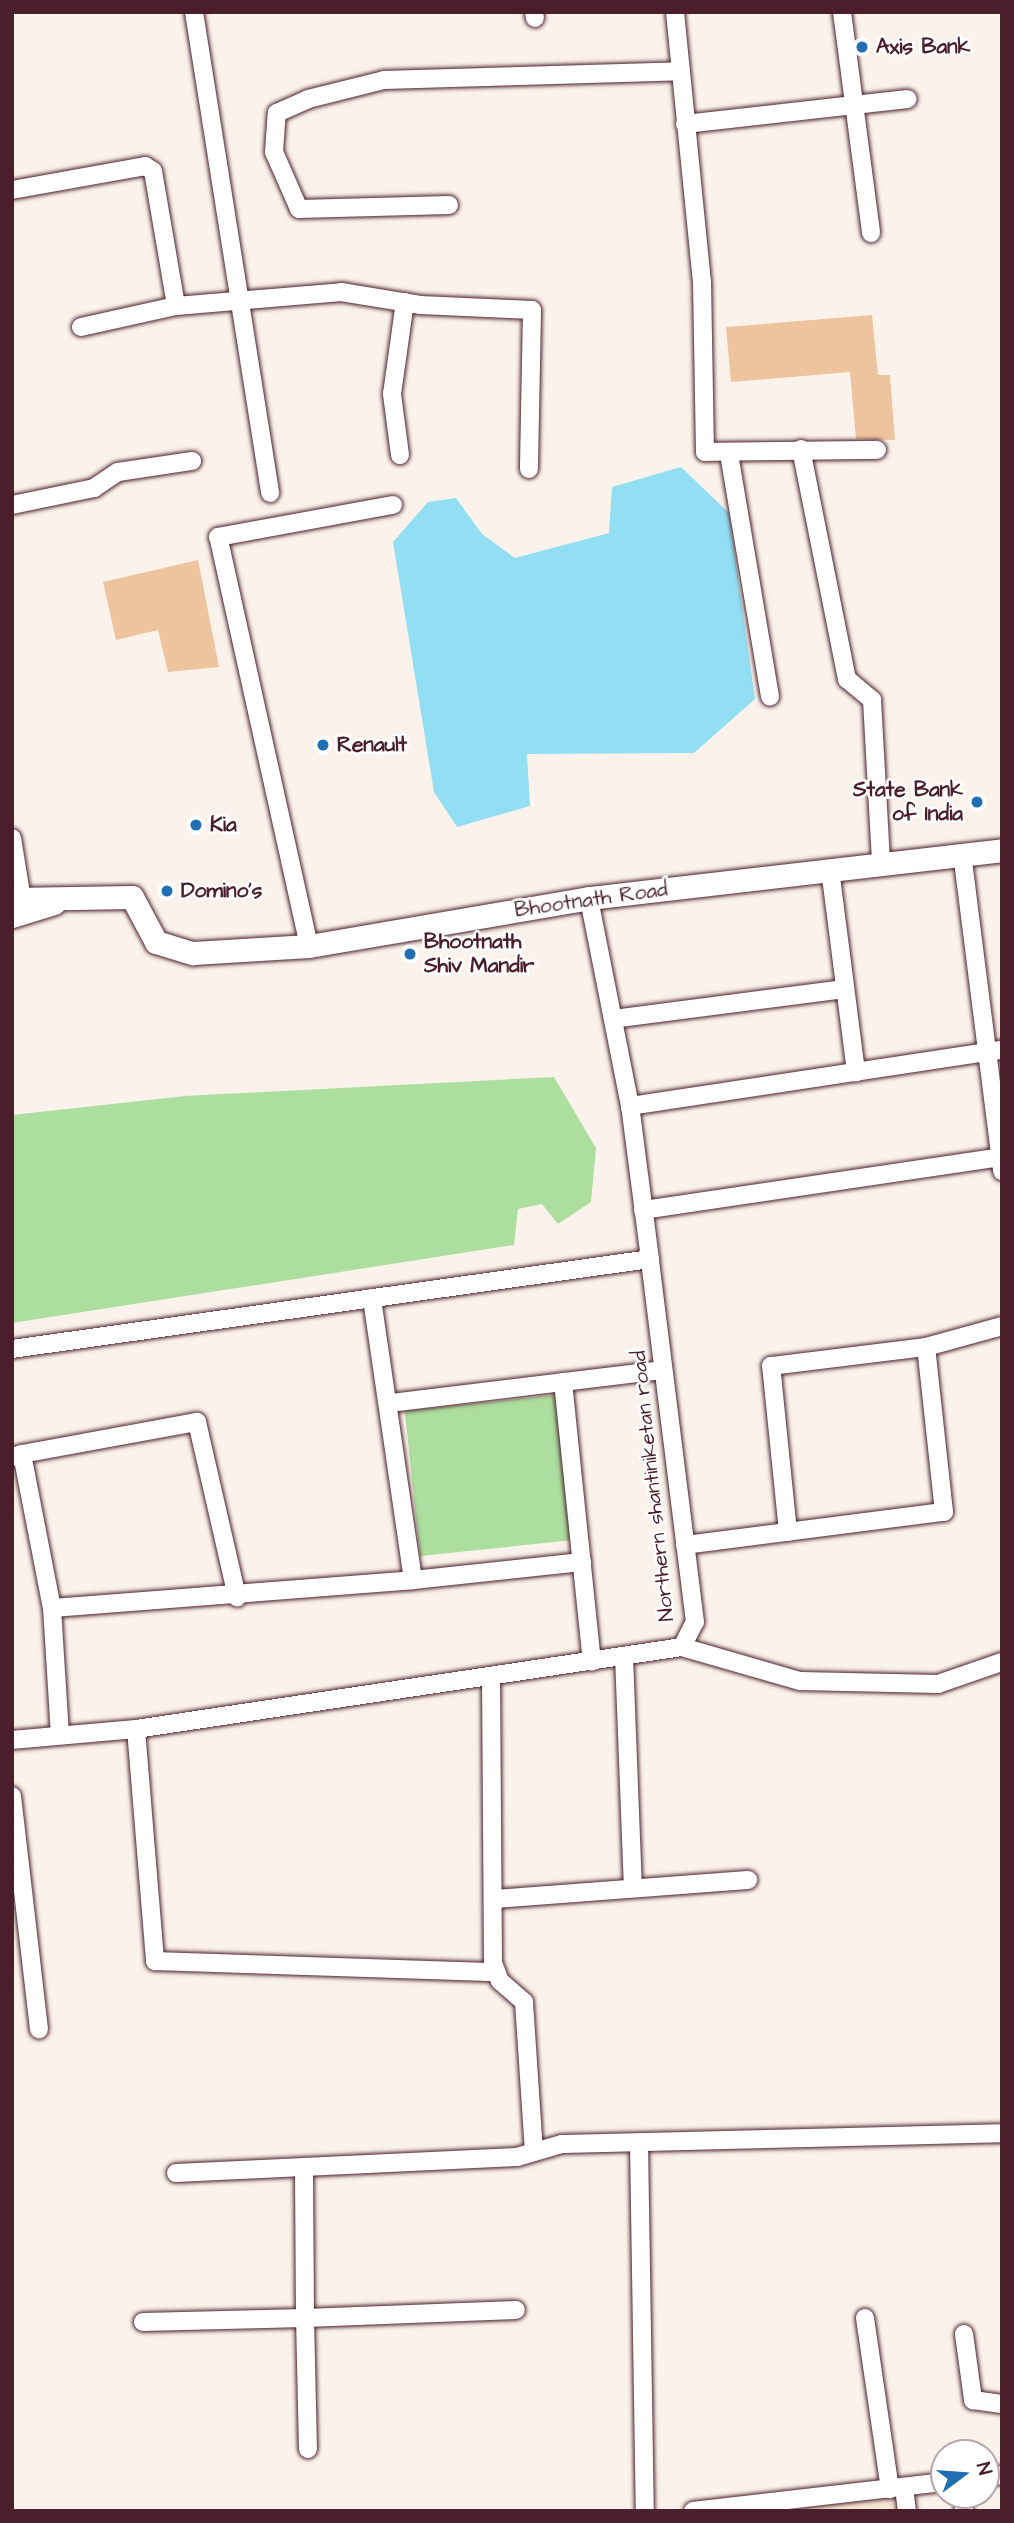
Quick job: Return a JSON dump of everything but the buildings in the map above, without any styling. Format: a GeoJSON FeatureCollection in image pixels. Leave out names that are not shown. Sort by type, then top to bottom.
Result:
{"type":"FeatureCollection","features":[{"type":"Feature","properties":{"kind":"street"},"geometry":{"type":"LineString","coordinates":[[194,12],[243,301],[270,494]]}},
{"type":"Feature","properties":{"kind":"street"},"geometry":{"type":"LineString","coordinates":[[675,12],[702,281],[705,452],[729,454],[801,449],[877,450]]}},
{"type":"Feature","properties":{"kind":"street"},"geometry":{"type":"LineString","coordinates":[[842,12],[871,233]]}},
{"type":"Feature","properties":{"kind":"street"},"geometry":{"type":"LineString","coordinates":[[449,205],[299,209],[274,152],[277,113],[308,99],[384,80],[681,71]]}},
{"type":"Feature","properties":{"kind":"street"},"geometry":{"type":"LineString","coordinates":[[685,124],[908,99]]}},
{"type":"Feature","properties":{"kind":"street"},"geometry":{"type":"LineString","coordinates":[[12,190],[145,166],[153,171],[176,306]]}},
{"type":"Feature","properties":{"kind":"street"},"geometry":{"type":"LineString","coordinates":[[81,327],[176,306],[341,292],[405,302],[532,310],[529,468]]}},
{"type":"Feature","properties":{"kind":"street"},"geometry":{"type":"LineString","coordinates":[[400,455],[392,394],[405,302]]}},
{"type":"Feature","properties":{"kind":"street"},"geometry":{"type":"LineString","coordinates":[[801,449],[848,685],[872,700],[881,862]]}},
{"type":"Feature","properties":{"kind":"street"},"geometry":{"type":"LineString","coordinates":[[729,454],[770,697]]}},
{"type":"Feature","properties":{"kind":"street"},"geometry":{"type":"LineString","coordinates":[[12,505],[94,488],[118,472],[192,461]]}},
{"type":"Feature","properties":{"kind":"street"},"geometry":{"type":"LineString","coordinates":[[309,946],[218,537],[393,505]]}},
{"type":"Feature","properties":{"kind":"street"},"geometry":{"type":"LineString","coordinates":[[12,838],[18,907]]}},
{"type":"Feature","properties":{"kind":"street","name":"Bhootnath Road"},"geometry":{"type":"LineString","coordinates":[[18,907],[85,897],[132,897],[156,942],[169,950],[309,946],[589,898],[1002,850]]}},
{"type":"Feature","properties":{"kind":"street"},"geometry":{"type":"LineString","coordinates":[[643,1210],[1001,1164],[994,1051],[962,853]]}},
{"type":"Feature","properties":{"kind":"street"},"geometry":{"type":"LineString","coordinates":[[830,869],[856,1072]]}},
{"type":"Feature","properties":{"kind":"street","name":"Northern shantiniketan road"},"geometry":{"type":"LineString","coordinates":[[12,1740],[136,1729],[682,1647],[695,1622],[650,1259],[630,1106],[589,898]]}},
{"type":"Feature","properties":{"kind":"street"},"geometry":{"type":"LineString","coordinates":[[613,1019],[845,989]]}},
{"type":"Feature","properties":{"kind":"street"},"geometry":{"type":"LineString","coordinates":[[630,1106],[994,1051]]}},
{"type":"Feature","properties":{"kind":"street"},"geometry":{"type":"LineString","coordinates":[[12,1349],[650,1259]]}},
{"type":"Feature","properties":{"kind":"street"},"geometry":{"type":"LineString","coordinates":[[372,1298],[390,1403],[414,1580]]}},
{"type":"Feature","properties":{"kind":"street"},"geometry":{"type":"LineString","coordinates":[[788,1532],[771,1366],[926,1347],[1002,1326]]}},
{"type":"Feature","properties":{"kind":"street"},"geometry":{"type":"LineString","coordinates":[[685,1545],[944,1512],[926,1347]]}},
{"type":"Feature","properties":{"kind":"street"},"geometry":{"type":"LineString","coordinates":[[390,1403],[663,1370]]}},
{"type":"Feature","properties":{"kind":"street"},"geometry":{"type":"LineString","coordinates":[[563,1382],[592,1661]]}},
{"type":"Feature","properties":{"kind":"street"},"geometry":{"type":"LineString","coordinates":[[60,1735],[52,1608],[17,1455],[197,1422],[237,1597]]}},
{"type":"Feature","properties":{"kind":"street"},"geometry":{"type":"LineString","coordinates":[[52,1608],[237,1597],[582,1562]]}},
{"type":"Feature","properties":{"kind":"street"},"geometry":{"type":"LineString","coordinates":[[682,1647],[813,1681],[938,1684],[1002,1662]]}},
{"type":"Feature","properties":{"kind":"street"},"geometry":{"type":"LineString","coordinates":[[624,1656],[633,1888]]}},
{"type":"Feature","properties":{"kind":"street"},"geometry":{"type":"LineString","coordinates":[[491,1676],[495,1972],[524,2002],[534,2152]]}},
{"type":"Feature","properties":{"kind":"street"},"geometry":{"type":"LineString","coordinates":[[136,1729],[155,1961],[495,1972]]}},
{"type":"Feature","properties":{"kind":"street"},"geometry":{"type":"LineString","coordinates":[[12,1796],[38,2029]]}},
{"type":"Feature","properties":{"kind":"street"},"geometry":{"type":"LineString","coordinates":[[494,1899],[748,1880]]}},
{"type":"Feature","properties":{"kind":"street"},"geometry":{"type":"LineString","coordinates":[[176,2173],[304,2172],[534,2152],[562,2144],[1002,2133]]}},
{"type":"Feature","properties":{"kind":"street"},"geometry":{"type":"LineString","coordinates":[[639,2143],[645,2511]]}},
{"type":"Feature","properties":{"kind":"street"},"geometry":{"type":"LineString","coordinates":[[304,2172],[307,2449]]}},
{"type":"Feature","properties":{"kind":"street"},"geometry":{"type":"LineString","coordinates":[[144,2322],[516,2310]]}},
{"type":"Feature","properties":{"kind":"street"},"geometry":{"type":"LineString","coordinates":[[865,2318],[897,2488],[907,2511]]}},
{"type":"Feature","properties":{"kind":"street"},"geometry":{"type":"LineString","coordinates":[[964,2333],[973,2400],[1002,2404]]}},
{"type":"Feature","properties":{"kind":"street"},"geometry":{"type":"LineString","coordinates":[[693,2511],[930,2484]]}},
{"type":"Feature","properties":{"kind":"shaded area"},"geometry":{"type":"Polygon","coordinates":[[[904,2487],[907,2511],[689,2511],[904,2487]]]}},
{"type":"Feature","properties":{"kind":"green space"},"geometry":{"type":"Polygon","coordinates":[[[554,1077],[596,1148],[591,1202],[558,1224],[542,1204],[518,1209],[514,1245],[12,1323],[12,1115],[185,1096],[554,1077]]]}},
{"type":"Feature","properties":{"kind":"green space"},"geometry":{"type":"Polygon","coordinates":[[[556,1395],[571,1540],[420,1556],[405,1411],[556,1395]]]}},
{"type":"Feature","properties":{"kind":"water"},"geometry":{"type":"Polygon","coordinates":[[[681,467],[729,513],[755,699],[694,753],[527,754],[530,806],[457,827],[434,792],[393,542],[428,502],[456,498],[482,534],[515,558],[609,533],[612,487],[681,467]]]}},
{"type":"Feature","properties":{"kind":"place","name":"Axis Bank"},"geometry":{"type":"Point","coordinates":[862,47]}},
{"type":"Feature","properties":{"kind":"place","name":"Renault"},"geometry":{"type":"Point","coordinates":[323,745]}},
{"type":"Feature","properties":{"kind":"place","name":"State Bank of India"},"geometry":{"type":"Point","coordinates":[977,802]}},
{"type":"Feature","properties":{"kind":"place","name":"Kia"},"geometry":{"type":"Point","coordinates":[196,825]}},
{"type":"Feature","properties":{"kind":"place","name":"Domino's"},"geometry":{"type":"Point","coordinates":[167,891]}},
{"type":"Feature","properties":{"kind":"place","name":"Bhootnath Shiv Mandir"},"geometry":{"type":"Point","coordinates":[410,954]}}]}
